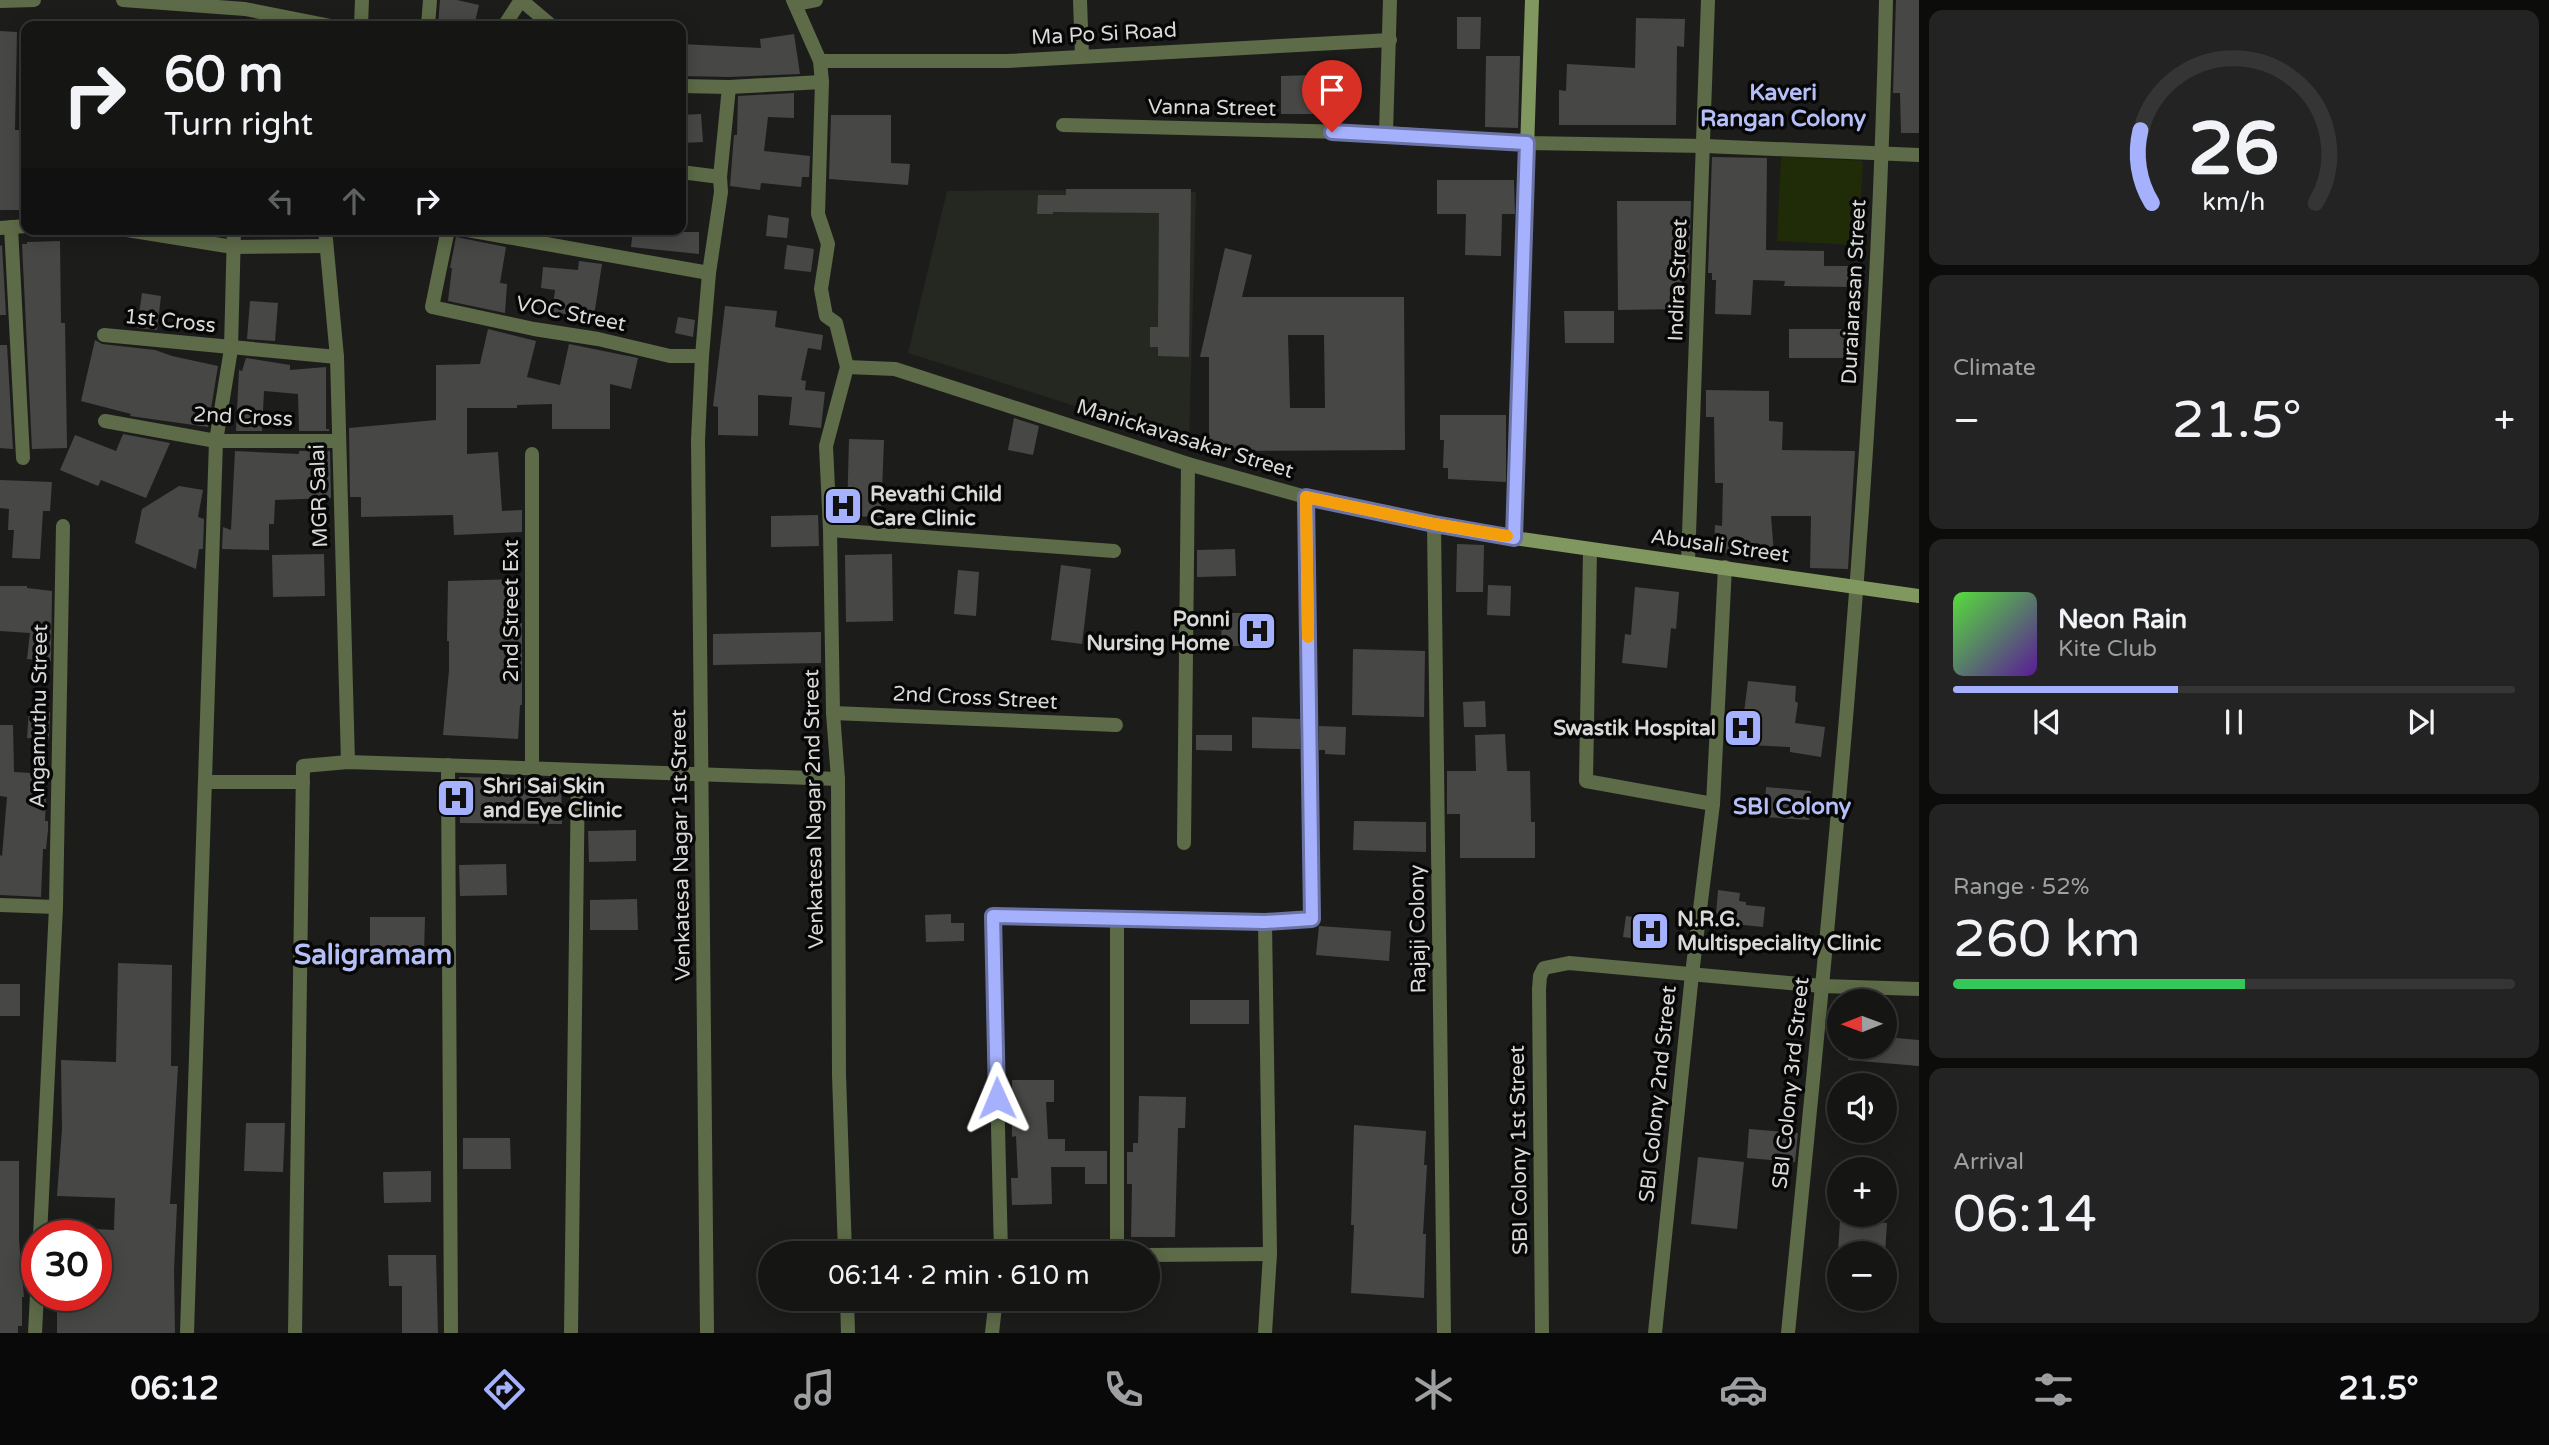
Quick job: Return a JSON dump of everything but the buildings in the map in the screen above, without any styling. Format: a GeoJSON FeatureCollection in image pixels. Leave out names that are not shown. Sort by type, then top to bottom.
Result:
{"type":"FeatureCollection","features":[{"type":"Feature","properties":{"kind":"street"},"geometry":{"type":"LineString","coordinates":[[0,1],[34,0]]}},
{"type":"Feature","properties":{"kind":"street"},"geometry":{"type":"LineString","coordinates":[[123,0],[244,4],[311,21]]}},
{"type":"Feature","properties":{"kind":"street"},"geometry":{"type":"LineString","coordinates":[[361,21],[362,0]]}},
{"type":"Feature","properties":{"kind":"street"},"geometry":{"type":"LineString","coordinates":[[428,21],[430,0]]}},
{"type":"Feature","properties":{"kind":"street"},"geometry":{"type":"LineString","coordinates":[[507,21],[521,0],[546,21]]}},
{"type":"Feature","properties":{"kind":"street"},"geometry":{"type":"LineString","coordinates":[[816,0],[794,2],[820,61],[822,82],[818,214],[828,244],[821,289],[826,316],[836,323],[847,367]]}},
{"type":"Feature","properties":{"kind":"street"},"geometry":{"type":"LineString","coordinates":[[1080,0],[1082,56]]}},
{"type":"Feature","properties":{"kind":"street"},"geometry":{"type":"LineString","coordinates":[[1386,133],[1390,0]]}},
{"type":"Feature","properties":{"kind":"street"},"geometry":{"type":"LineString","coordinates":[[1514,538],[1532,0]]}},
{"type":"Feature","properties":{"kind":"street","name":"Indira Street"},"geometry":{"type":"LineString","coordinates":[[1688,562],[1708,0]]}},
{"type":"Feature","properties":{"kind":"street","name":"Duraiarasan Street"},"geometry":{"type":"LineString","coordinates":[[1857,586],[1883,153],[1886,0]]}},
{"type":"Feature","properties":{"kind":"street","name":"Ma Po Si Road"},"geometry":{"type":"LineString","coordinates":[[820,61],[1007,61],[1390,40]]}},
{"type":"Feature","properties":{"kind":"street"},"geometry":{"type":"LineString","coordinates":[[686,86],[729,87],[822,82]]}},
{"type":"Feature","properties":{"kind":"street","name":"Venkatesa Nagar 1st Street"},"geometry":{"type":"LineString","coordinates":[[708,1333],[698,440],[709,273],[721,192],[720,177],[729,87]]}},
{"type":"Feature","properties":{"kind":"street","name":"Vanna Street"},"geometry":{"type":"LineString","coordinates":[[1063,125],[1386,133],[1527,143],[1704,146],[1919,155]]}},
{"type":"Feature","properties":{"kind":"street"},"geometry":{"type":"LineString","coordinates":[[686,173],[720,177]]}},
{"type":"Feature","properties":{"kind":"street"},"geometry":{"type":"LineString","coordinates":[[12,227],[23,458]]}},
{"type":"Feature","properties":{"kind":"street"},"geometry":{"type":"LineString","coordinates":[[158,235],[233,247],[325,246]]}},
{"type":"Feature","properties":{"kind":"street"},"geometry":{"type":"LineString","coordinates":[[187,1333],[216,441],[231,349],[234,235]]}},
{"type":"Feature","properties":{"kind":"street","name":"MGR Salai"},"geometry":{"type":"LineString","coordinates":[[325,235],[337,357],[348,762]]}},
{"type":"Feature","properties":{"kind":"street","name":"VOC Street"},"geometry":{"type":"LineString","coordinates":[[447,235],[432,307],[534,329],[598,339],[670,356],[702,356]]}},
{"type":"Feature","properties":{"kind":"street"},"geometry":{"type":"LineString","coordinates":[[496,235],[709,273]]}},
{"type":"Feature","properties":{"kind":"street","name":"1st Cross"},"geometry":{"type":"LineString","coordinates":[[104,335],[337,357]]}},
{"type":"Feature","properties":{"kind":"street","name":"Manickavasakar Street"},"geometry":{"type":"LineString","coordinates":[[847,367],[895,369],[1188,464],[1306,497],[1514,538]]}},
{"type":"Feature","properties":{"kind":"street","name":"Venkatesa Nagar 2nd Street"},"geometry":{"type":"LineString","coordinates":[[845,1241],[839,1074],[838,779],[833,713],[826,446],[847,367]]}},
{"type":"Feature","properties":{"kind":"street","name":"2nd Cross"},"geometry":{"type":"LineString","coordinates":[[105,421],[216,441],[339,441]]}},
{"type":"Feature","properties":{"kind":"street","name":"2nd Street Ext"},"geometry":{"type":"LineString","coordinates":[[532,454],[532,768]]}},
{"type":"Feature","properties":{"kind":"street"},"geometry":{"type":"LineString","coordinates":[[1184,843],[1188,464]]}},
{"type":"Feature","properties":{"kind":"street"},"geometry":{"type":"LineString","coordinates":[[1001,1241],[993,916],[1265,922],[1312,919],[1306,497]]}},
{"type":"Feature","properties":{"kind":"street","name":"Rajaji Colony"},"geometry":{"type":"LineString","coordinates":[[1434,524],[1444,1333]]}},
{"type":"Feature","properties":{"kind":"street","name":"Angamuthu Street"},"geometry":{"type":"LineString","coordinates":[[41,1220],[57,907],[63,526]]}},
{"type":"Feature","properties":{"kind":"street"},"geometry":{"type":"LineString","coordinates":[[830,530],[1114,551]]}},
{"type":"Feature","properties":{"kind":"street","name":"Abusali Street"},"geometry":{"type":"LineString","coordinates":[[1514,538],[1919,596]]}},
{"type":"Feature","properties":{"kind":"street"},"geometry":{"type":"LineString","coordinates":[[1590,550],[1586,781],[1713,804]]}},
{"type":"Feature","properties":{"kind":"street","name":"SBI Colony 2nd Street"},"geometry":{"type":"LineString","coordinates":[[1655,1333],[1692,974],[1713,804],[1725,567]]}},
{"type":"Feature","properties":{"kind":"street","name":"SBI Colony 3rd Street"},"geometry":{"type":"LineString","coordinates":[[1788,1333],[1857,586]]}},
{"type":"Feature","properties":{"kind":"street","name":"2nd Cross Street"},"geometry":{"type":"LineString","coordinates":[[833,713],[1116,725]]}},
{"type":"Feature","properties":{"kind":"street"},"geometry":{"type":"LineString","coordinates":[[295,1333],[303,766],[348,762],[838,779]]}},
{"type":"Feature","properties":{"kind":"street"},"geometry":{"type":"LineString","coordinates":[[448,765],[451,1333]]}},
{"type":"Feature","properties":{"kind":"street"},"geometry":{"type":"LineString","coordinates":[[571,1333],[578,771]]}},
{"type":"Feature","properties":{"kind":"street"},"geometry":{"type":"LineString","coordinates":[[205,782],[303,782]]}},
{"type":"Feature","properties":{"kind":"street"},"geometry":{"type":"LineString","coordinates":[[0,905],[57,907]]}},
{"type":"Feature","properties":{"kind":"street"},"geometry":{"type":"LineString","coordinates":[[1116,919],[1117,1241]]}},
{"type":"Feature","properties":{"kind":"street"},"geometry":{"type":"LineString","coordinates":[[1265,922],[1270,1254],[1265,1333]]}},
{"type":"Feature","properties":{"kind":"street","name":"SBI Colony 1st Street"},"geometry":{"type":"LineString","coordinates":[[1542,1333],[1540,976],[1544,968],[1569,963],[1692,974]]}},
{"type":"Feature","properties":{"kind":"street"},"geometry":{"type":"LineString","coordinates":[[1692,974],[1822,986],[1919,989]]}},
{"type":"Feature","properties":{"kind":"street"},"geometry":{"type":"LineString","coordinates":[[1160,1255],[1270,1254]]}},
{"type":"Feature","properties":{"kind":"street"},"geometry":{"type":"LineString","coordinates":[[35,1333],[36,1311]]}},
{"type":"Feature","properties":{"kind":"street"},"geometry":{"type":"LineString","coordinates":[[847,1311],[848,1333]]}},
{"type":"Feature","properties":{"kind":"street"},"geometry":{"type":"LineString","coordinates":[[992,1333],[995,1311]]}},
{"type":"Feature","properties":{"kind":"shaded area"},"geometry":{"type":"Polygon","coordinates":[[[947,191],[1196,192],[1189,442],[908,353],[947,191]]]}},
{"type":"Feature","properties":{"kind":"green space"},"geometry":{"type":"Polygon","coordinates":[[[1781,156],[1863,161],[1858,245],[1777,241],[1781,156]]]}},
{"type":"Feature","properties":{"kind":"slow traffic"},"geometry":{"type":"LineString","coordinates":[[1308,637],[1306,497],[1434,524],[1507,536]]}},
{"type":"Feature","properties":{"kind":"place","name":"Revathi Child Care Clinic"},"geometry":{"type":"Point","coordinates":[843,506]}},
{"type":"Feature","properties":{"kind":"place","name":"Ponni Nursing Home"},"geometry":{"type":"Point","coordinates":[1257,631]}},
{"type":"Feature","properties":{"kind":"place","name":"Swastik Hospital"},"geometry":{"type":"Point","coordinates":[1743,728]}},
{"type":"Feature","properties":{"kind":"place","name":"Shri Sai Skin and Eye Clinic"},"geometry":{"type":"Point","coordinates":[456,798]}},
{"type":"Feature","properties":{"kind":"place","name":"N.R.G. Multispeciality Clinic"},"geometry":{"type":"Point","coordinates":[1650,931]}},
{"type":"Feature","properties":{"kind":"district","name":"Kaveri Rangan Colony"},"geometry":{"type":"Point","coordinates":[1783,106]}},
{"type":"Feature","properties":{"kind":"district","name":"SBI Colony"},"geometry":{"type":"Point","coordinates":[1792,807]}},
{"type":"Feature","properties":{"kind":"district","name":"Saligramam"},"geometry":{"type":"Point","coordinates":[373,955]}},
{"type":"Feature","properties":{"kind":"route"},"geometry":{"type":"LineString","coordinates":[[997,1098],[993,916],[1265,922],[1312,919],[1306,497],[1514,538],[1527,143],[1332,132]]}}]}
